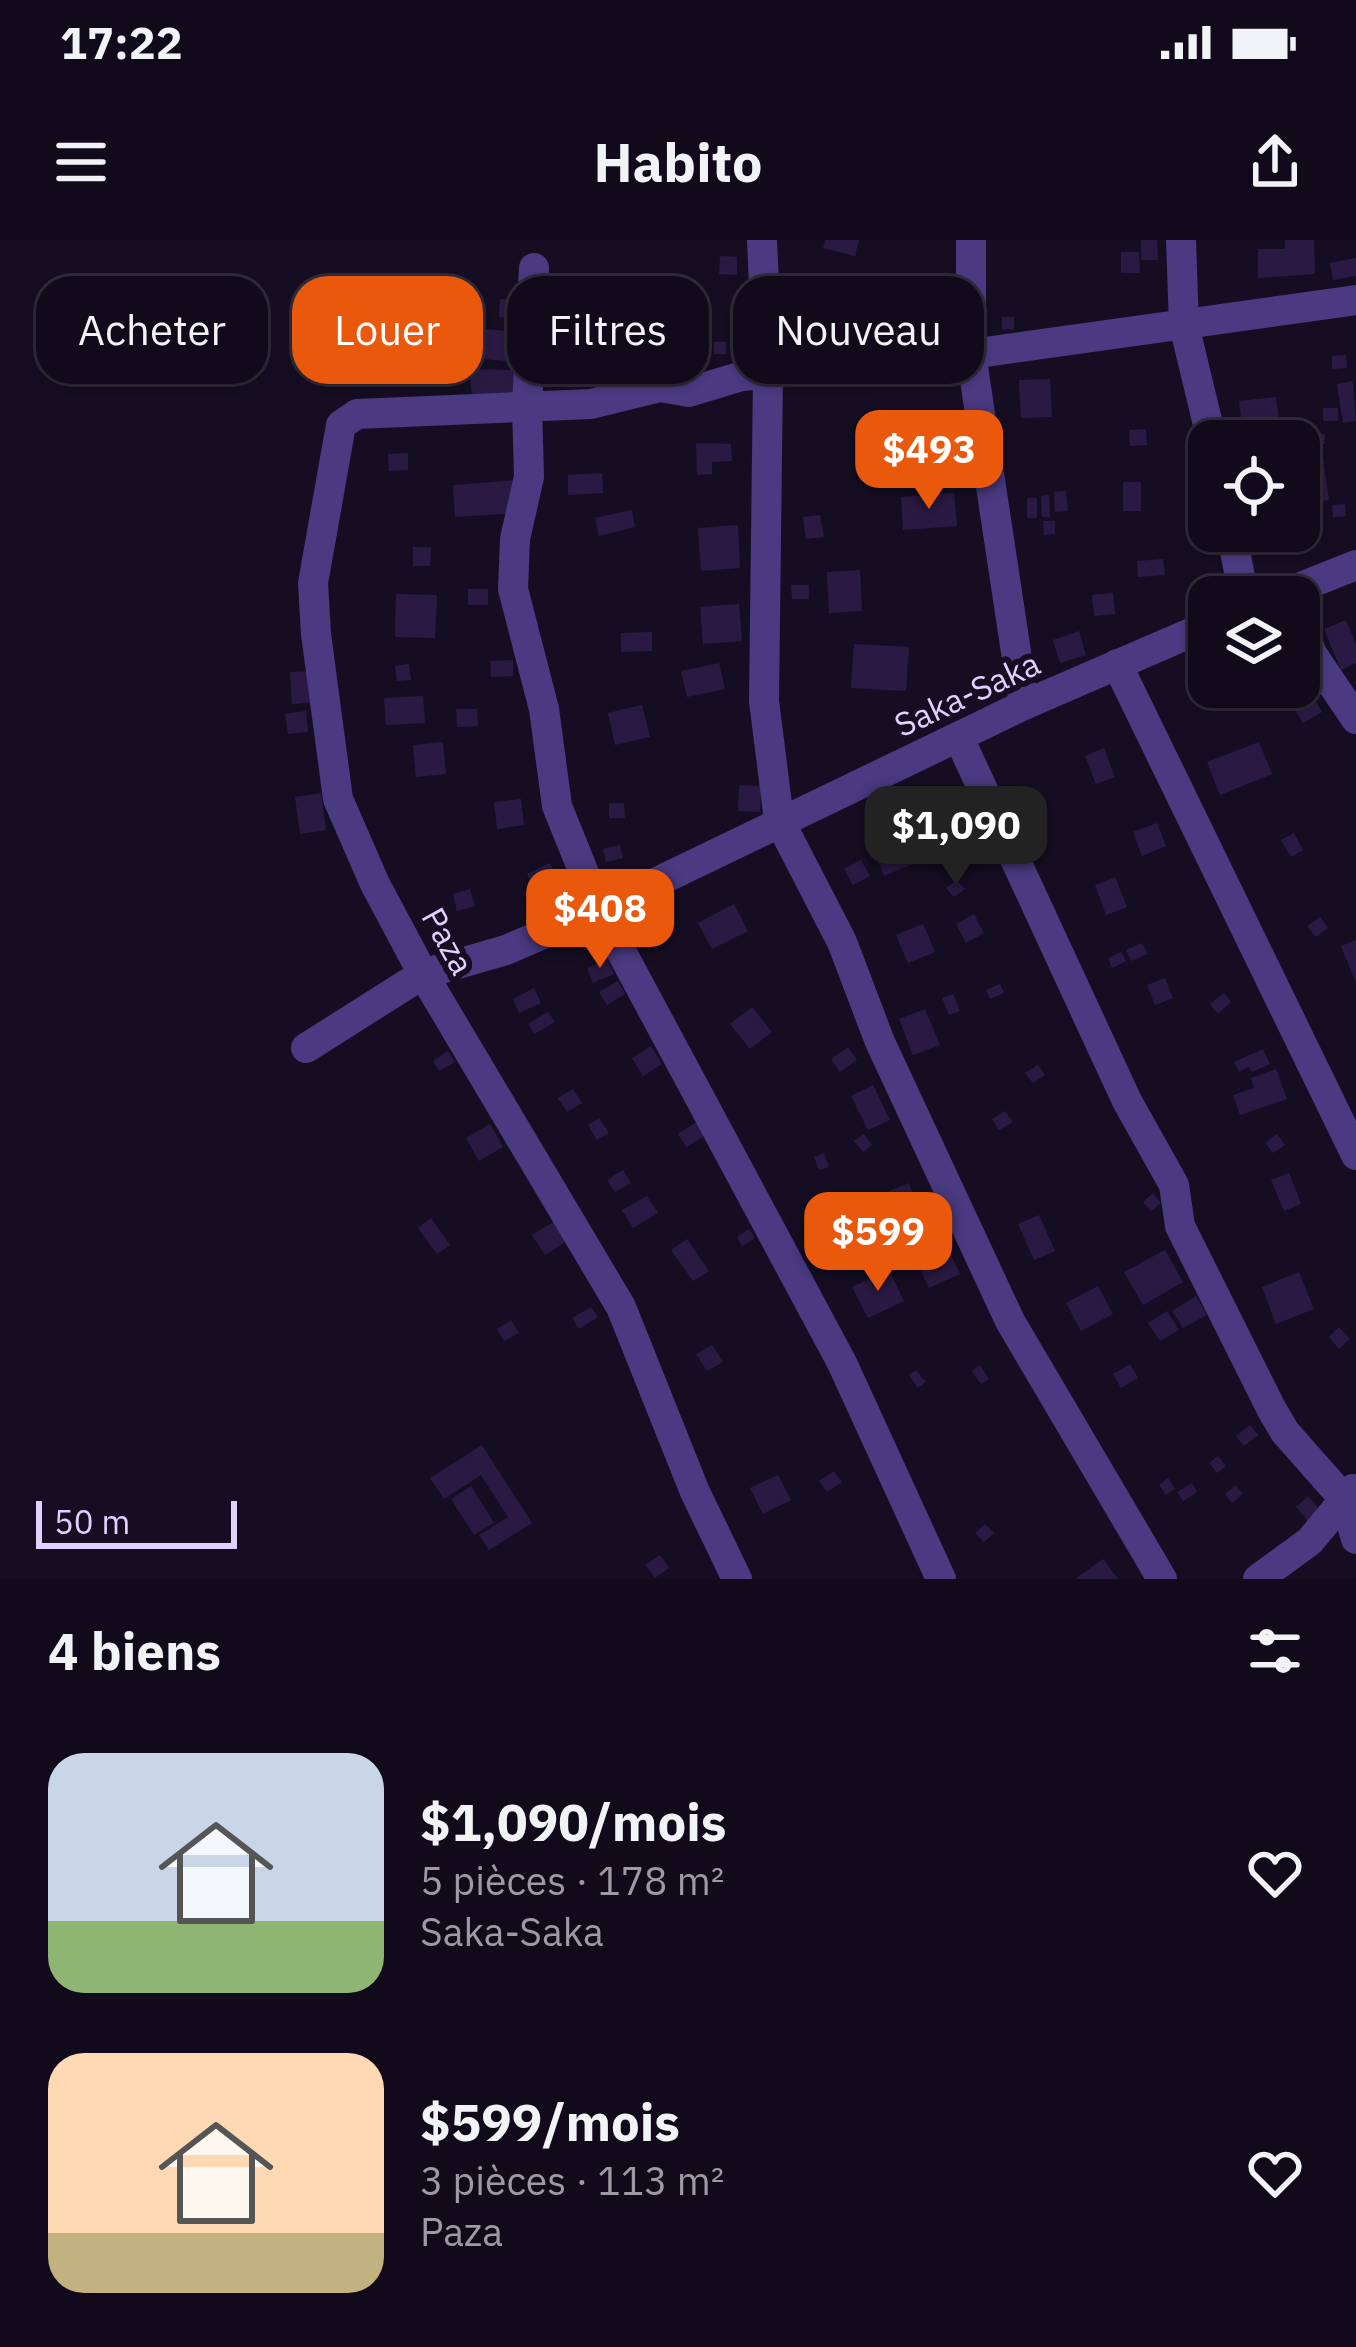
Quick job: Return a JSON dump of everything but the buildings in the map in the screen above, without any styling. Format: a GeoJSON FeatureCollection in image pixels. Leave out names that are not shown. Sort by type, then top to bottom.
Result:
{"type":"FeatureCollection","features":[{"type":"Feature","properties":{"kind":"street"},"geometry":{"type":"LineString","coordinates":[[762,240],[764,276]]}},
{"type":"Feature","properties":{"kind":"street"},"geometry":{"type":"LineString","coordinates":[[971,240],[971,276]]}},
{"type":"Feature","properties":{"kind":"street"},"geometry":{"type":"LineString","coordinates":[[1181,240],[1184,325],[1207,420]]}},
{"type":"Feature","properties":{"kind":"street"},"geometry":{"type":"LineString","coordinates":[[534,268],[527,406],[529,477],[515,539],[513,590],[544,709],[557,806],[598,910],[842,1363],[940,1579]]}},
{"type":"Feature","properties":{"kind":"street"},"geometry":{"type":"LineString","coordinates":[[984,352],[1356,300]]}},
{"type":"Feature","properties":{"kind":"street"},"geometry":{"type":"LineString","coordinates":[[527,406],[591,404],[660,387],[689,392],[733,379]]}},
{"type":"Feature","properties":{"kind":"street"},"geometry":{"type":"LineString","coordinates":[[768,384],[764,701],[779,820],[842,942],[880,1042],[1010,1321],[1162,1579]]}},
{"type":"Feature","properties":{"kind":"street"},"geometry":{"type":"LineString","coordinates":[[976,384],[1024,705]]}},
{"type":"Feature","properties":{"kind":"street","name":"Paza"},"geometry":{"type":"LineString","coordinates":[[527,406],[357,415],[341,425],[313,583],[335,783],[375,884],[423,974],[621,1307],[695,1492],[736,1579]]}},
{"type":"Feature","properties":{"kind":"street"},"geometry":{"type":"LineString","coordinates":[[1320,584],[1356,565]]}},
{"type":"Feature","properties":{"kind":"street","name":"Saka-Saka"},"geometry":{"type":"LineString","coordinates":[[306,1048],[423,974],[506,950],[598,910],[1024,705],[1188,635]]}},
{"type":"Feature","properties":{"kind":"street"},"geometry":{"type":"LineString","coordinates":[[1117,664],[1356,1154]]}},
{"type":"Feature","properties":{"kind":"street"},"geometry":{"type":"LineString","coordinates":[[1320,666],[1356,719]]}},
{"type":"Feature","properties":{"kind":"street"},"geometry":{"type":"LineString","coordinates":[[959,738],[1127,1101],[1174,1185],[1180,1226],[1271,1410],[1285,1432],[1351,1492],[1356,1539]]}},
{"type":"Feature","properties":{"kind":"street"},"geometry":{"type":"LineString","coordinates":[[1258,1579],[1310,1541],[1351,1492]]}}]}
